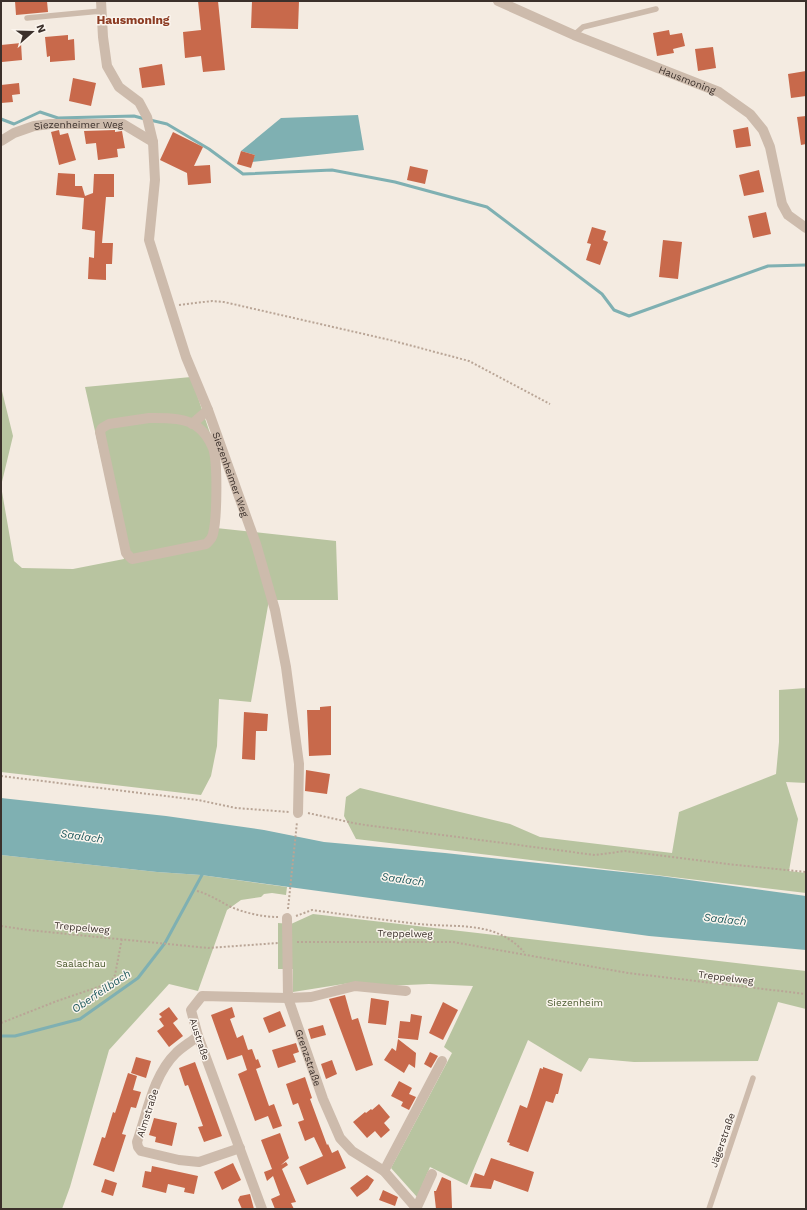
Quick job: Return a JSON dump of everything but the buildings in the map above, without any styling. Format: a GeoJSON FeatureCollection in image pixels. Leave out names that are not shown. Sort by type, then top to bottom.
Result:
{"type":"FeatureCollection","features":[{"type":"Feature","properties":{"kind":"street","name":"Hausmoning"},"geometry":{"type":"LineString","coordinates":[[498,1],[574,34],[719,92],[750,114],[763,130],[770,147],[782,204],[788,215],[806,228]]}},
{"type":"Feature","properties":{"kind":"street","name":"Siezenheimer Weg"},"geometry":{"type":"LineString","coordinates":[[101,6],[107,66],[119,87],[139,102],[147,117],[153,142],[155,180],[149,240],[186,357],[208,410],[256,544],[275,610],[286,667],[299,764],[298,816]]}},
{"type":"Feature","properties":{"kind":"street","name":"Siezenheimer Weg"},"geometry":{"type":"LineString","coordinates":[[1,142],[14,133],[34,126],[50,124],[122,124],[153,142]]}},
{"type":"Feature","properties":{"kind":"street"},"geometry":{"type":"LineString","coordinates":[[192,424],[208,410]]}},
{"type":"Feature","properties":{"kind":"street"},"geometry":{"type":"LineString","coordinates":[[149,418],[166,418],[192,424],[205,433],[215,455],[216,517],[213,536],[206,544],[132,559],[126,553],[113,486],[100,438],[102,428],[109,424],[121,421],[149,418]]}},
{"type":"Feature","properties":{"kind":"street","name":"Grenzstraße"},"geometry":{"type":"LineString","coordinates":[[287,915],[288,998],[323,1099],[340,1138],[352,1151],[384,1172],[417,1208]]}},
{"type":"Feature","properties":{"kind":"street","name":"Austraße"},"geometry":{"type":"LineString","coordinates":[[262,1209],[198,1036],[191,1010],[202,996],[288,998],[311,996],[355,986],[406,991]]}},
{"type":"Feature","properties":{"kind":"street","name":"Almstraße"},"geometry":{"type":"LineString","coordinates":[[198,1036],[175,1054],[164,1069],[155,1088],[137,1142],[138,1148],[141,1151],[179,1160],[199,1162],[240,1148]]}},
{"type":"Feature","properties":{"kind":"street"},"geometry":{"type":"LineString","coordinates":[[384,1172],[442,1061]]}},
{"type":"Feature","properties":{"kind":"street"},"geometry":{"type":"LineString","coordinates":[[417,1208],[432,1174]]}},
{"type":"Feature","properties":{"kind":"lane"},"geometry":{"type":"LineString","coordinates":[[27,18],[101,6]]}},
{"type":"Feature","properties":{"kind":"lane"},"geometry":{"type":"LineString","coordinates":[[574,34],[583,27],[656,9]]}},
{"type":"Feature","properties":{"kind":"lane","name":"Jägerstraße"},"geometry":{"type":"LineString","coordinates":[[709,1209],[753,1078]]}},
{"type":"Feature","properties":{"kind":"path"},"geometry":{"type":"LineString","coordinates":[[170,306],[212,301],[224,302],[390,340],[469,361],[550,404]]}},
{"type":"Feature","properties":{"kind":"path"},"geometry":{"type":"LineString","coordinates":[[1,776],[198,800],[236,808],[298,816],[332,818],[358,824],[595,854],[625,851],[726,864],[806,872]]}},
{"type":"Feature","properties":{"kind":"path"},"geometry":{"type":"LineString","coordinates":[[287,915],[298,816]]}},
{"type":"Feature","properties":{"kind":"path"},"geometry":{"type":"LineString","coordinates":[[196,891],[205,893],[233,908],[265,917],[287,915],[312,910],[420,924],[468,925],[507,937],[525,953]]}},
{"type":"Feature","properties":{"kind":"path","name":"Treppelweg"},"geometry":{"type":"LineString","coordinates":[[1,926],[208,948],[288,942],[453,942],[525,953],[628,973],[806,994]]}},
{"type":"Feature","properties":{"kind":"path"},"geometry":{"type":"LineString","coordinates":[[1,1023],[57,1001],[110,983],[115,975],[122,938]]}},
{"type":"Feature","properties":{"kind":"green space"},"geometry":{"type":"Polygon","coordinates":[[[191,377],[214,445],[216,528],[336,541],[338,600],[269,600],[251,702],[219,699],[217,746],[211,776],[201,795],[1,772],[1,486],[14,561],[22,568],[73,569],[124,559],[85,387],[191,377]]]}},
{"type":"Feature","properties":{"kind":"green space"},"geometry":{"type":"Polygon","coordinates":[[[1,379],[2,391],[13,436],[1,486],[1,379]]]}},
{"type":"Feature","properties":{"kind":"green space"},"geometry":{"type":"Polygon","coordinates":[[[806,688],[806,783],[786,782],[798,819],[789,871],[806,873],[806,893],[356,839],[344,816],[346,797],[360,788],[510,824],[540,837],[672,853],[679,812],[776,774],[779,742],[779,690],[806,688]]]}},
{"type":"Feature","properties":{"kind":"green space","name":"Saalachau"},"geometry":{"type":"Polygon","coordinates":[[[1,855],[157,872],[201,875],[287,887],[286,895],[272,893],[264,894],[261,897],[241,900],[227,910],[198,991],[169,984],[109,1050],[70,1187],[62,1209],[1,1209],[1,855]]]}},
{"type":"Feature","properties":{"kind":"green space","name":"Siezenheim"},"geometry":{"type":"Polygon","coordinates":[[[313,914],[806,971],[806,1009],[778,1002],[758,1061],[634,1062],[589,1058],[581,1072],[528,1040],[467,1185],[430,1167],[417,1197],[391,1168],[452,1053],[444,1047],[473,986],[429,984],[385,986],[356,982],[293,992],[293,969],[278,969],[278,923],[291,924],[313,914]]]}},
{"type":"Feature","properties":{"kind":"water"},"geometry":{"type":"Polygon","coordinates":[[[358,115],[364,150],[252,162],[255,155],[241,151],[281,118],[358,115]]]}},
{"type":"Feature","properties":{"kind":"water","name":"Saalach"},"geometry":{"type":"Polygon","coordinates":[[[1,798],[166,816],[264,830],[324,842],[445,853],[660,876],[806,896],[806,950],[649,936],[201,875],[157,872],[1,855],[1,798]]]}},
{"type":"Feature","properties":{"kind":"waterway"},"geometry":{"type":"LineString","coordinates":[[1,119],[14,124],[40,112],[58,118],[134,116],[145,119]]}},
{"type":"Feature","properties":{"kind":"waterway"},"geometry":{"type":"LineString","coordinates":[[150,120],[167,124],[209,149],[243,174],[332,170],[395,182],[487,207],[602,294],[614,310],[629,316],[768,266],[806,265]]}},
{"type":"Feature","properties":{"kind":"waterway","name":"Oberfeilbach"},"geometry":{"type":"LineString","coordinates":[[1,1036],[15,1036],[80,1019],[138,978],[165,943],[203,873]]}},
{"type":"Feature","properties":{"kind":"district","name":"Hausmoning"},"geometry":{"type":"Point","coordinates":[133,20]}}]}
